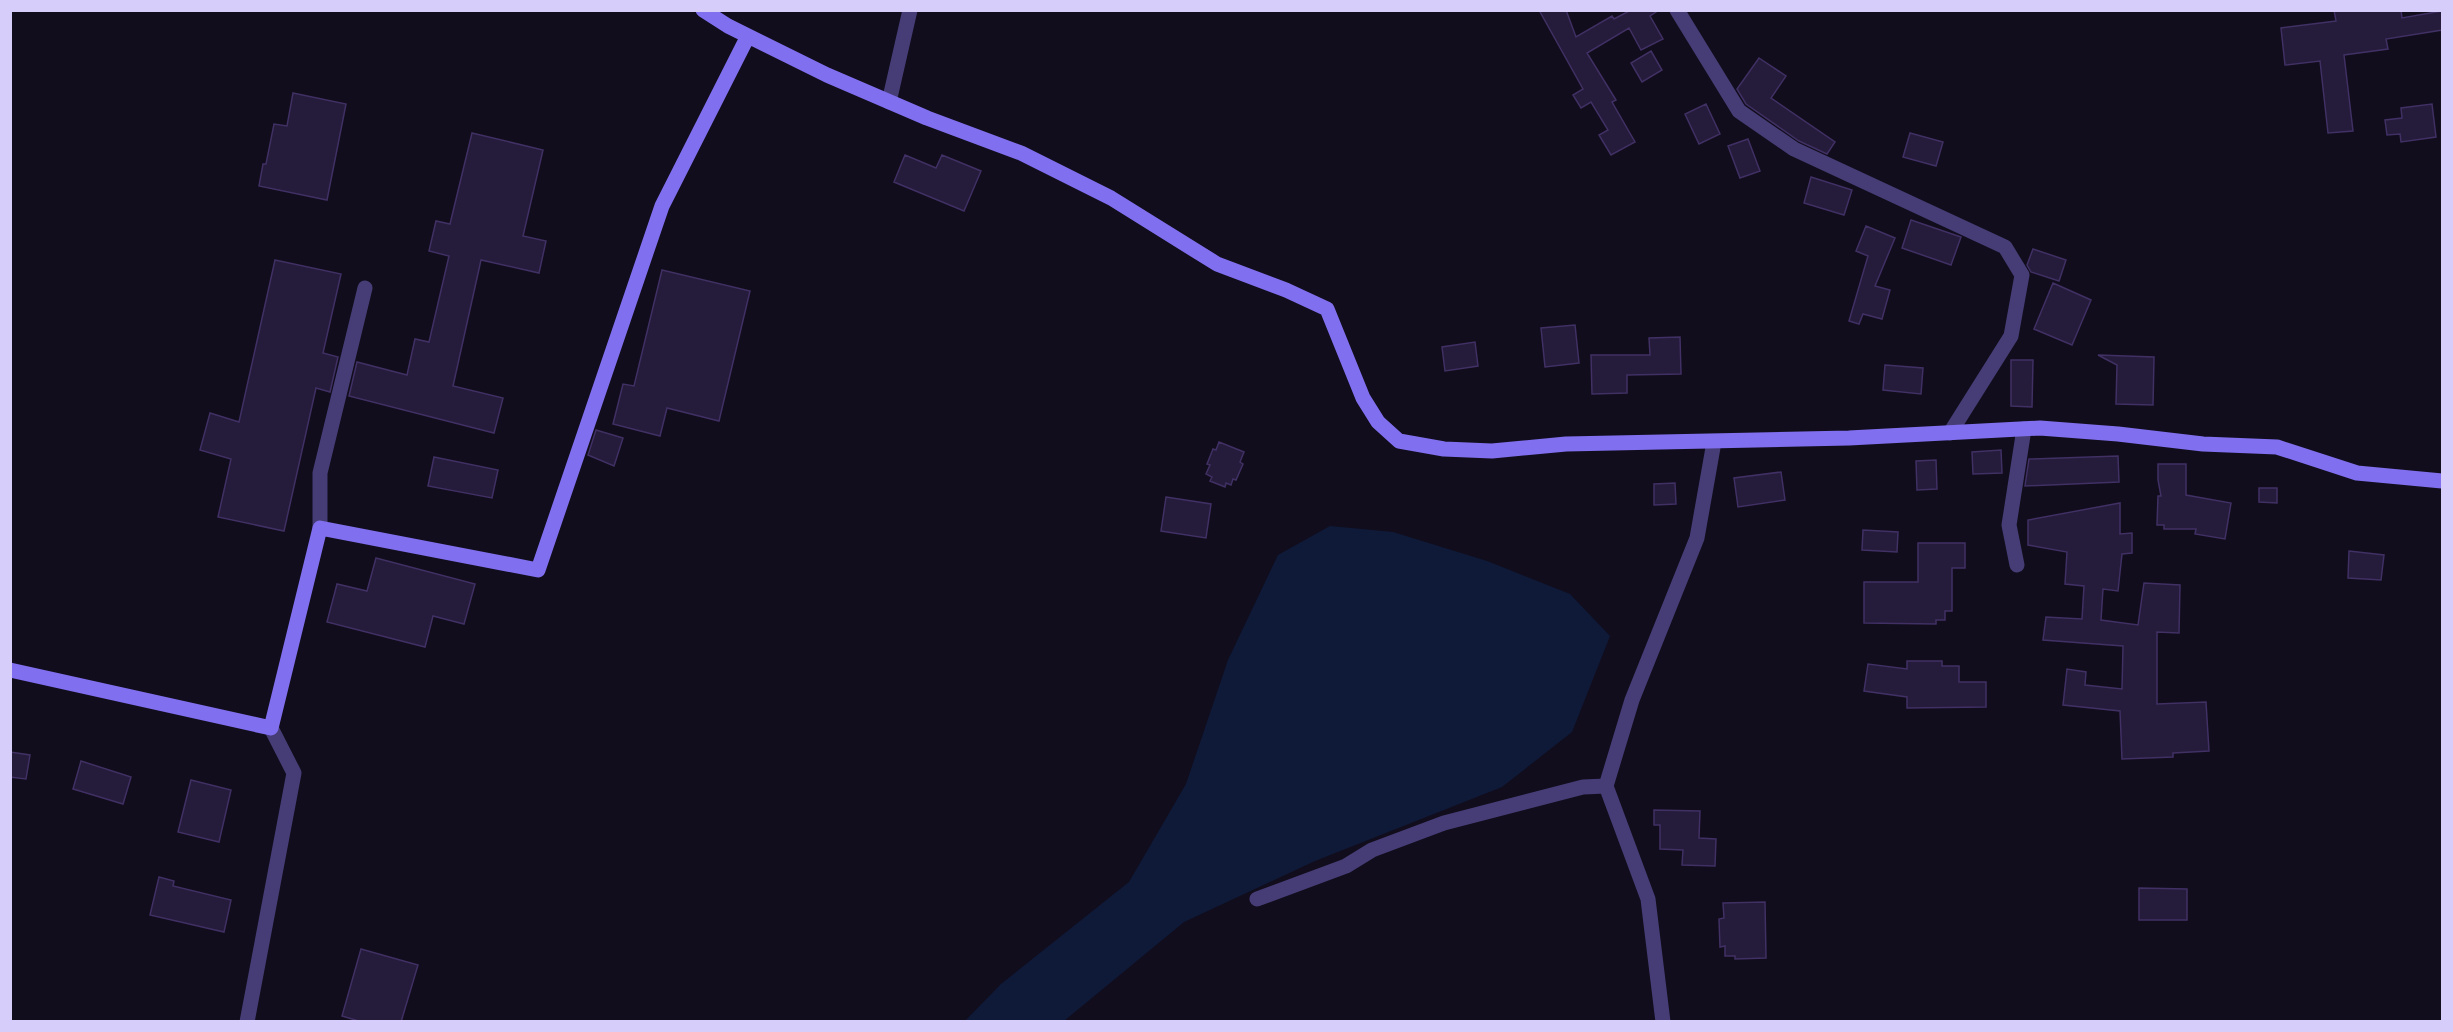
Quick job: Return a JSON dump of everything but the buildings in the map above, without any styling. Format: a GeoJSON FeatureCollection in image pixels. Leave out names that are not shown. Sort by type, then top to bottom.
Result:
{"type":"FeatureCollection","features":[{"type":"Feature","properties":{"kind":"street"},"geometry":{"type":"LineString","coordinates":[[703,10],[748,36],[889,102],[1021,153],[1111,198],[1217,264],[1286,290],[1327,309],[1363,398],[1378,422],[1399,441],[1443,449],[1492,451],[1566,444],[1714,442],[2024,429],[2118,434],[2203,444],[2277,447],[2357,473],[2442,481]]}},
{"type":"Feature","properties":{"kind":"street"},"geometry":{"type":"LineString","coordinates":[[889,102],[910,10]]}},
{"type":"Feature","properties":{"kind":"street"},"geometry":{"type":"LineString","coordinates":[[1677,10],[1739,111],[1794,149],[2005,248],[2022,275],[2011,336],[1950,433]]}},
{"type":"Feature","properties":{"kind":"street"},"geometry":{"type":"LineString","coordinates":[[320,528],[538,570],[662,206],[748,36]]}},
{"type":"Feature","properties":{"kind":"street"},"geometry":{"type":"LineString","coordinates":[[247,1022],[294,773],[271,728],[320,528],[320,473],[365,288]]}},
{"type":"Feature","properties":{"kind":"street"},"geometry":{"type":"LineString","coordinates":[[2017,565],[2009,525],[2024,429]]}},
{"type":"Feature","properties":{"kind":"street"},"geometry":{"type":"LineString","coordinates":[[1664,1022],[1648,899],[1606,786],[1632,700],[1696,538],[1714,442]]}},
{"type":"Feature","properties":{"kind":"street"},"geometry":{"type":"LineString","coordinates":[[10,670],[271,728]]}},
{"type":"Feature","properties":{"kind":"street"},"geometry":{"type":"LineString","coordinates":[[1257,899],[1346,866],[1372,850],[1443,823],[1583,788],[1606,786]]}},
{"type":"Feature","properties":{"kind":"water"},"geometry":{"type":"Polygon","coordinates":[[[1330,526],[1393,532],[1487,561],[1570,594],[1610,636],[1572,732],[1502,787],[1315,861],[1184,922],[1064,1021],[965,1021],[1001,984],[1129,882],[1186,784],[1228,660],[1278,555],[1330,526]]]}}]}
